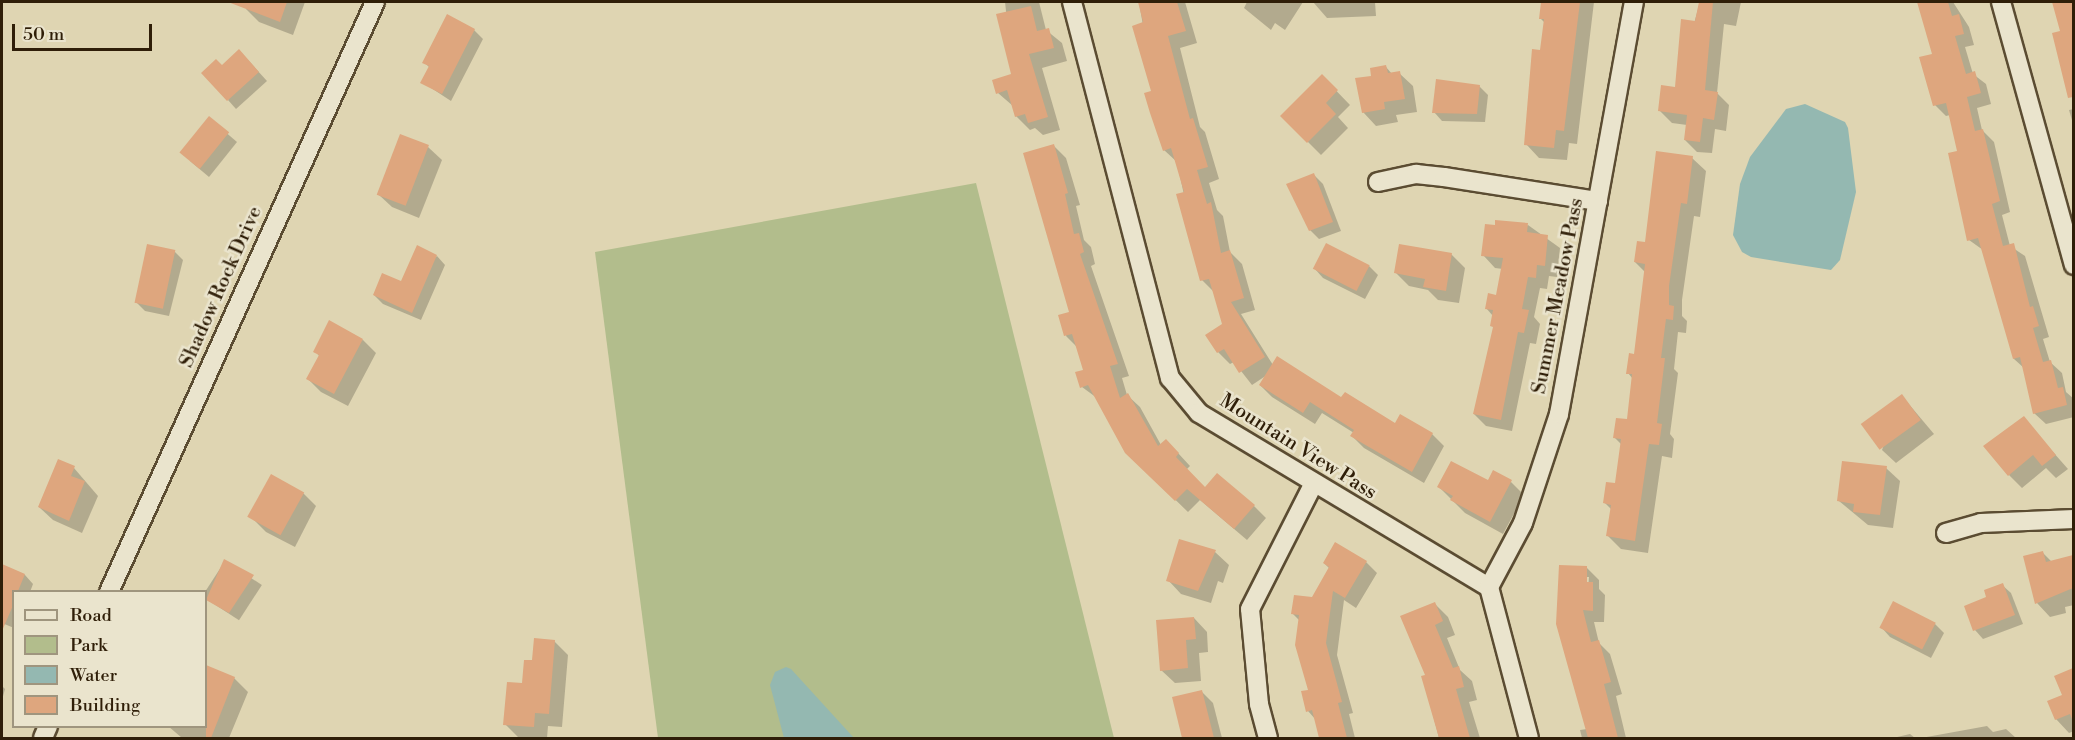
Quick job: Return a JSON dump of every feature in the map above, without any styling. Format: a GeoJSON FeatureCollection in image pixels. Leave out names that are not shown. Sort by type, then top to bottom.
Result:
{"type":"FeatureCollection","features":[{"type":"Feature","properties":{"kind":"street","name":"Shadow Rock Drive"},"geometry":{"type":"LineString","coordinates":[[110,590],[375,2]]}},
{"type":"Feature","properties":{"kind":"street","name":"Mountain View Pass"},"geometry":{"type":"LineString","coordinates":[[1072,2],[1170,378],[1199,413],[1313,485],[1489,587]]}},
{"type":"Feature","properties":{"kind":"street","name":"Summer Meadow Pass"},"geometry":{"type":"LineString","coordinates":[[1489,587],[1524,523],[1548,456],[1634,2]]}},
{"type":"Feature","properties":{"kind":"street"},"geometry":{"type":"LineString","coordinates":[[2001,2],[2073,265]]}},
{"type":"Feature","properties":{"kind":"street"},"geometry":{"type":"LineString","coordinates":[[1378,182],[1416,174],[1598,201]]}},
{"type":"Feature","properties":{"kind":"street"},"geometry":{"type":"LineString","coordinates":[[1268,738],[1259,704],[1250,609],[1313,485]]}},
{"type":"Feature","properties":{"kind":"street"},"geometry":{"type":"LineString","coordinates":[[1946,533],[1981,523],[2073,518]]}},
{"type":"Feature","properties":{"kind":"street"},"geometry":{"type":"LineString","coordinates":[[1489,587],[1528,738]]}},
{"type":"Feature","properties":{"kind":"green space"},"geometry":{"type":"Polygon","coordinates":[[[976,183],[1114,738],[658,738],[595,252],[976,183]]]}},
{"type":"Feature","properties":{"kind":"water"},"geometry":{"type":"Polygon","coordinates":[[[1805,104],[1845,122],[1848,128],[1856,192],[1840,260],[1831,270],[1751,257],[1742,252],[1733,235],[1740,184],[1750,157],[1786,109],[1805,104]]]}},
{"type":"Feature","properties":{"kind":"water"},"geometry":{"type":"Polygon","coordinates":[[[786,667],[791,669],[854,738],[784,738],[770,685],[775,672],[786,667]]]}},
{"type":"Feature","properties":{"kind":"building"},"geometry":{"type":"Polygon","coordinates":[[[228,2],[287,2],[280,22],[228,2]]]}},
{"type":"Feature","properties":{"kind":"building"},"geometry":{"type":"Polygon","coordinates":[[[1138,2],[1177,2],[1186,31],[1168,36],[1190,119],[1193,118],[1208,167],[1197,170],[1207,204],[1211,202],[1221,253],[1230,250],[1244,298],[1231,302],[1265,357],[1239,373],[1224,349],[1217,353],[1205,335],[1222,324],[1209,279],[1200,281],[1176,194],[1184,192],[1171,148],[1163,151],[1144,93],[1151,91],[1132,26],[1143,22],[1138,2]]]}},
{"type":"Feature","properties":{"kind":"building"},"geometry":{"type":"Polygon","coordinates":[[[1541,2],[1580,2],[1564,131],[1556,130],[1554,148],[1524,145],[1532,49],[1540,50],[1544,19],[1539,19],[1541,2]]]}},
{"type":"Feature","properties":{"kind":"building"},"geometry":{"type":"Polygon","coordinates":[[[1699,2],[1713,2],[1705,90],[1718,92],[1714,120],[1703,118],[1700,142],[1684,140],[1687,115],[1658,111],[1661,85],[1675,87],[1681,19],[1695,21],[1699,2]]]}},
{"type":"Feature","properties":{"kind":"building"},"geometry":{"type":"Polygon","coordinates":[[[1917,2],[1948,2],[1952,16],[1959,14],[1964,34],[1955,36],[1966,74],[1975,71],[1981,93],[1967,97],[1975,131],[1983,129],[2000,201],[1992,204],[2003,246],[2014,243],[2030,307],[2033,306],[2039,326],[2033,328],[2043,362],[2051,360],[2058,388],[2063,387],[2067,405],[2033,414],[2020,357],[2013,359],[1978,238],[1967,241],[1948,153],[1957,151],[1946,103],[1933,106],[1919,57],[1932,54],[1917,2]]]}},
{"type":"Feature","properties":{"kind":"building"},"geometry":{"type":"Polygon","coordinates":[[[2052,2],[2073,2],[2073,97],[2068,98],[2052,33],[2060,31],[2052,2]]]}},
{"type":"Feature","properties":{"kind":"building"},"geometry":{"type":"Polygon","coordinates":[[[1031,6],[1037,31],[1049,28],[1054,48],[1029,54],[1048,117],[1028,123],[1025,114],[1015,117],[1007,90],[996,94],[992,80],[1011,74],[996,14],[1031,6]]]}},
{"type":"Feature","properties":{"kind":"building"},"geometry":{"type":"Polygon","coordinates":[[[447,14],[475,29],[442,94],[420,83],[429,66],[422,63],[447,14]]]}},
{"type":"Feature","properties":{"kind":"building"},"geometry":{"type":"Polygon","coordinates":[[[239,49],[259,72],[227,101],[201,73],[216,59],[222,65],[239,49]]]}},
{"type":"Feature","properties":{"kind":"building"},"geometry":{"type":"Polygon","coordinates":[[[1386,65],[1388,73],[1400,71],[1405,99],[1384,102],[1385,109],[1362,113],[1355,78],[1371,76],[1370,68],[1386,65]]]}},
{"type":"Feature","properties":{"kind":"building"},"geometry":{"type":"Polygon","coordinates":[[[1322,74],[1338,90],[1326,103],[1336,114],[1307,143],[1280,116],[1322,74]]]}},
{"type":"Feature","properties":{"kind":"building"},"geometry":{"type":"Polygon","coordinates":[[[1436,79],[1480,85],[1477,114],[1432,113],[1436,79]]]}},
{"type":"Feature","properties":{"kind":"building"},"geometry":{"type":"Polygon","coordinates":[[[209,116],[229,132],[200,169],[179,153],[209,116]]]}},
{"type":"Feature","properties":{"kind":"building"},"geometry":{"type":"Polygon","coordinates":[[[400,134],[429,145],[406,206],[377,195],[400,134]]]}},
{"type":"Feature","properties":{"kind":"building"},"geometry":{"type":"Polygon","coordinates":[[[1054,144],[1068,193],[1065,194],[1074,234],[1079,233],[1084,252],[1080,254],[1118,364],[1110,366],[1120,398],[1128,393],[1158,446],[1166,439],[1179,453],[1176,457],[1205,487],[1217,473],[1255,505],[1234,529],[1187,489],[1175,501],[1125,453],[1088,385],[1080,388],[1075,372],[1083,370],[1072,334],[1064,336],[1058,315],[1069,312],[1023,153],[1054,144]]]}},
{"type":"Feature","properties":{"kind":"building"},"geometry":{"type":"Polygon","coordinates":[[[1656,151],[1693,156],[1687,204],[1681,203],[1669,286],[1669,305],[1674,306],[1673,320],[1666,319],[1661,358],[1665,358],[1657,423],[1662,424],[1659,445],[1649,444],[1635,541],[1606,536],[1611,505],[1603,503],[1606,482],[1615,483],[1621,439],[1613,438],[1616,418],[1627,419],[1632,374],[1626,374],[1629,353],[1634,354],[1645,264],[1634,262],[1637,241],[1645,242],[1656,151]]]}},
{"type":"Feature","properties":{"kind":"building"},"geometry":{"type":"Polygon","coordinates":[[[1314,173],[1333,222],[1309,231],[1286,184],[1314,173]]]}},
{"type":"Feature","properties":{"kind":"building"},"geometry":{"type":"Polygon","coordinates":[[[1495,220],[1528,223],[1527,232],[1548,235],[1545,266],[1537,265],[1536,278],[1528,277],[1522,309],[1529,310],[1524,333],[1518,332],[1501,420],[1473,414],[1493,327],[1490,326],[1493,310],[1485,309],[1488,293],[1496,295],[1503,258],[1481,256],[1485,224],[1495,225],[1495,220]]]}},
{"type":"Feature","properties":{"kind":"building"},"geometry":{"type":"Polygon","coordinates":[[[1326,243],[1370,265],[1356,291],[1313,269],[1326,243]]]}},
{"type":"Feature","properties":{"kind":"building"},"geometry":{"type":"Polygon","coordinates":[[[147,244],[175,250],[163,309],[135,303],[147,244]]]}},
{"type":"Feature","properties":{"kind":"building"},"geometry":{"type":"Polygon","coordinates":[[[1399,244],[1452,253],[1446,291],[1423,287],[1425,279],[1394,273],[1399,244]]]}},
{"type":"Feature","properties":{"kind":"building"},"geometry":{"type":"Polygon","coordinates":[[[417,245],[437,255],[412,313],[373,295],[382,273],[401,281],[417,245]]]}},
{"type":"Feature","properties":{"kind":"building"},"geometry":{"type":"Polygon","coordinates":[[[329,320],[363,339],[334,394],[306,379],[319,355],[313,352],[329,320]]]}},
{"type":"Feature","properties":{"kind":"building"},"geometry":{"type":"Polygon","coordinates":[[[1277,356],[1341,397],[1345,392],[1395,423],[1400,414],[1433,433],[1412,472],[1350,436],[1354,430],[1310,402],[1303,413],[1259,385],[1277,356]]]}},
{"type":"Feature","properties":{"kind":"building"},"geometry":{"type":"Polygon","coordinates":[[[1902,394],[1921,420],[1880,450],[1861,424],[1902,394]]]}},
{"type":"Feature","properties":{"kind":"building"},"geometry":{"type":"Polygon","coordinates":[[[2024,416],[2056,455],[2042,466],[2033,455],[2008,476],[1983,446],[2024,416]]]}},
{"type":"Feature","properties":{"kind":"building"},"geometry":{"type":"Polygon","coordinates":[[[58,459],[75,466],[71,476],[85,481],[69,521],[38,507],[58,459]]]}},
{"type":"Feature","properties":{"kind":"building"},"geometry":{"type":"Polygon","coordinates":[[[1451,461],[1488,480],[1493,470],[1512,480],[1490,522],[1450,500],[1453,496],[1437,487],[1451,461]]]}},
{"type":"Feature","properties":{"kind":"building"},"geometry":{"type":"Polygon","coordinates":[[[1842,461],[1887,466],[1880,515],[1853,512],[1854,504],[1837,501],[1842,461]]]}},
{"type":"Feature","properties":{"kind":"building"},"geometry":{"type":"Polygon","coordinates":[[[271,474],[304,492],[280,535],[247,517],[271,474]]]}},
{"type":"Feature","properties":{"kind":"building"},"geometry":{"type":"Polygon","coordinates":[[[1179,539],[1216,550],[1198,591],[1166,581],[1179,539]]]}},
{"type":"Feature","properties":{"kind":"building"},"geometry":{"type":"Polygon","coordinates":[[[1335,542],[1367,561],[1345,598],[1333,591],[1326,643],[1342,702],[1338,703],[1347,738],[1319,738],[1312,710],[1306,712],[1301,691],[1308,690],[1295,645],[1299,615],[1291,614],[1294,595],[1312,597],[1329,567],[1323,563],[1335,542]]]}},
{"type":"Feature","properties":{"kind":"building"},"geometry":{"type":"Polygon","coordinates":[[[2043,551],[2046,562],[2073,555],[2073,588],[2035,604],[2023,556],[2043,551]]]}},
{"type":"Feature","properties":{"kind":"building"},"geometry":{"type":"Polygon","coordinates":[[[224,559],[254,575],[229,613],[207,601],[224,559]]]}},
{"type":"Feature","properties":{"kind":"building"},"geometry":{"type":"Polygon","coordinates":[[[2,564],[25,574],[18,590],[12,590],[12,608],[2,631],[2,564]]]}},
{"type":"Feature","properties":{"kind":"building"},"geometry":{"type":"Polygon","coordinates":[[[1559,565],[1587,566],[1587,582],[1593,582],[1593,611],[1583,610],[1591,642],[1599,640],[1611,682],[1604,684],[1618,738],[1588,738],[1556,624],[1559,565]]]}},
{"type":"Feature","properties":{"kind":"building"},"geometry":{"type":"Polygon","coordinates":[[[2003,583],[2015,615],[1973,631],[1964,606],[1986,597],[1984,590],[2003,583]]]}},
{"type":"Feature","properties":{"kind":"building"},"geometry":{"type":"Polygon","coordinates":[[[1893,601],[1936,623],[1922,650],[1879,628],[1893,601]]]}},
{"type":"Feature","properties":{"kind":"building"},"geometry":{"type":"Polygon","coordinates":[[[1435,602],[1443,621],[1435,625],[1453,668],[1459,666],[1464,687],[1456,689],[1470,738],[1439,738],[1421,676],[1425,675],[1400,616],[1435,602]]]}},
{"type":"Feature","properties":{"kind":"building"},"geometry":{"type":"Polygon","coordinates":[[[1194,617],[1196,639],[1186,640],[1188,668],[1160,671],[1156,620],[1194,617]]]}},
{"type":"Feature","properties":{"kind":"building"},"geometry":{"type":"Polygon","coordinates":[[[534,638],[555,640],[549,714],[535,713],[534,727],[503,725],[507,682],[522,683],[524,660],[532,660],[534,638]]]}},
{"type":"Feature","properties":{"kind":"building"},"geometry":{"type":"Polygon","coordinates":[[[207,665],[235,677],[211,738],[206,738],[207,665]]]}},
{"type":"Feature","properties":{"kind":"building"},"geometry":{"type":"Polygon","coordinates":[[[2073,668],[2073,722],[2070,714],[2055,720],[2047,701],[2062,695],[2054,676],[2073,668]]]}},
{"type":"Feature","properties":{"kind":"building"},"geometry":{"type":"Polygon","coordinates":[[[1202,690],[1214,738],[1182,738],[1172,697],[1202,690]]]}}]}
